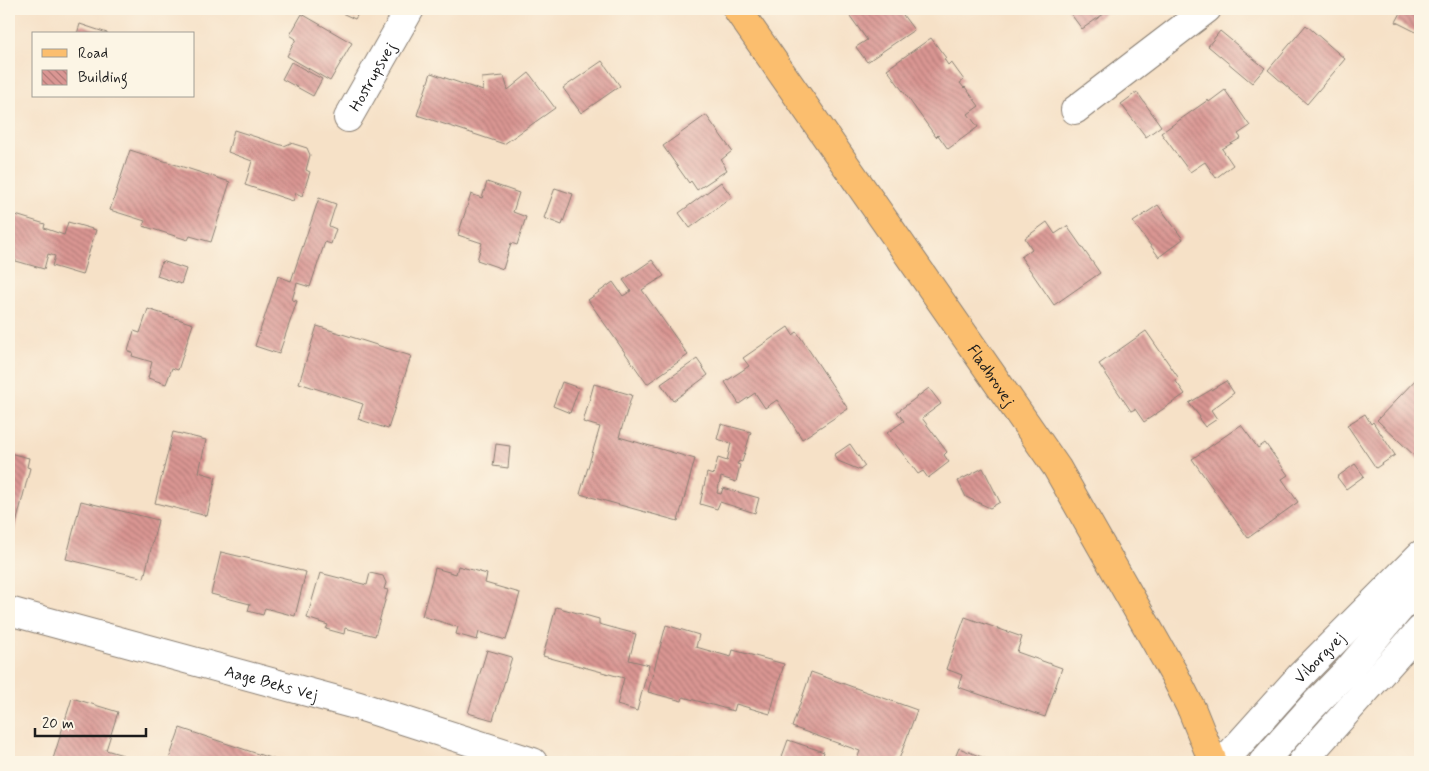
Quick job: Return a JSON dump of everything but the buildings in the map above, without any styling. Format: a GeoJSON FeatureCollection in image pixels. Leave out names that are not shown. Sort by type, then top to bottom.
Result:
{"type":"FeatureCollection","features":[{"type":"Feature","properties":{"kind":"main road","name":"Fladbrovej"},"geometry":{"type":"LineString","coordinates":[[737,9],[1057,468],[1174,674],[1192,710],[1213,762]]}},
{"type":"Feature","properties":{"kind":"street","name":"Hostrupsvej"},"geometry":{"type":"LineString","coordinates":[[348,118],[410,9]]}},
{"type":"Feature","properties":{"kind":"street"},"geometry":{"type":"LineString","coordinates":[[1075,110],[1207,9]]}},
{"type":"Feature","properties":{"kind":"street","name":"Viborgvej"},"geometry":{"type":"LineString","coordinates":[[1223,762],[1301,675],[1420,555]]}},
{"type":"Feature","properties":{"kind":"street"},"geometry":{"type":"LineString","coordinates":[[1263,762],[1348,670],[1420,585]]}},
{"type":"Feature","properties":{"kind":"street","name":"Aage Beks Vej"},"geometry":{"type":"LineString","coordinates":[[9,610],[358,706],[533,762]]}},
{"type":"Feature","properties":{"kind":"street"},"geometry":{"type":"LineString","coordinates":[[1302,762],[1420,630]]}}]}
